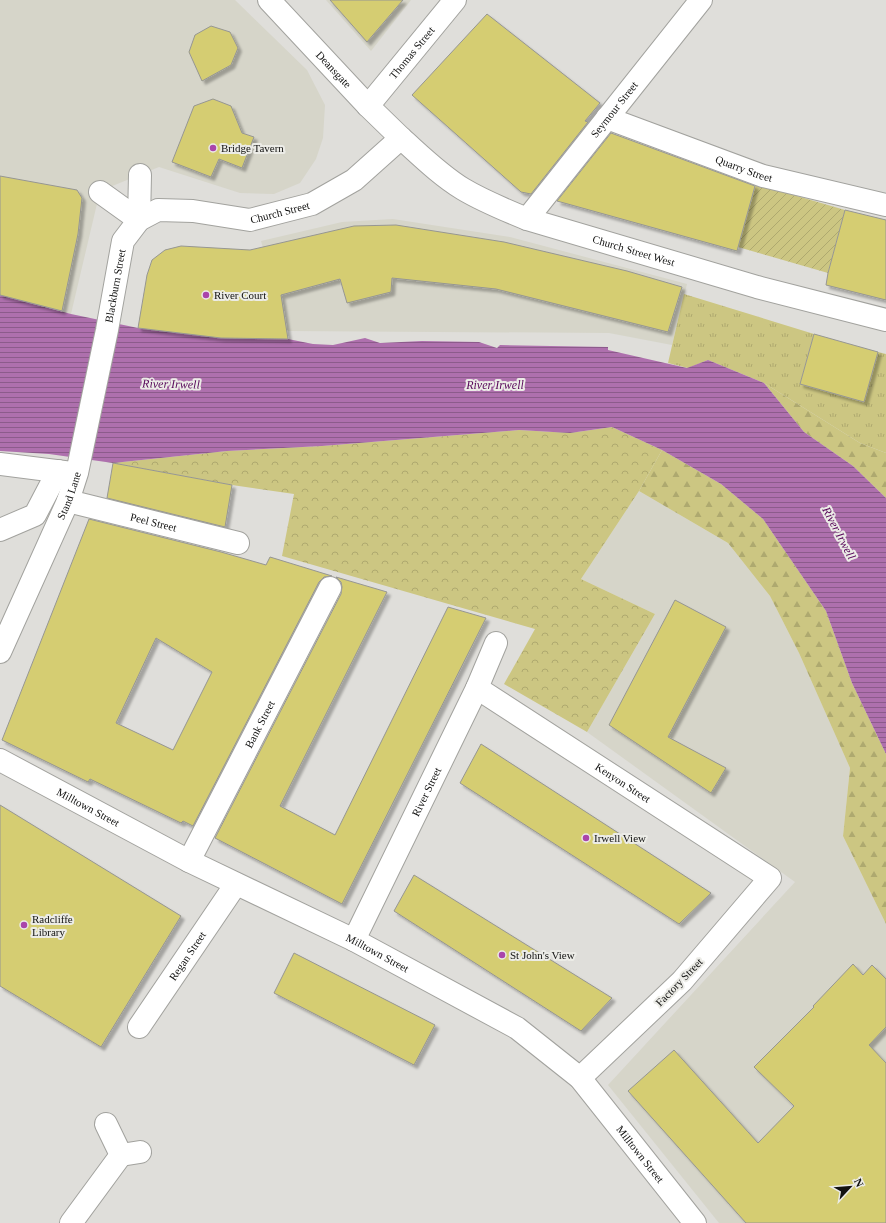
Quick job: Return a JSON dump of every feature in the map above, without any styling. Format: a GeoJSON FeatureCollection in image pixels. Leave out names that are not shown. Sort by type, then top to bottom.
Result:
{"type":"FeatureCollection","features":[{"type":"Feature","properties":{"kind":"street","name":"Deansgate"},"geometry":{"type":"LineString","coordinates":[[269,0],[368,106],[401,138]]}},
{"type":"Feature","properties":{"kind":"street","name":"Thomas Street"},"geometry":{"type":"LineString","coordinates":[[368,106],[455,0]]}},
{"type":"Feature","properties":{"kind":"street","name":"Seymour Street"},"geometry":{"type":"LineString","coordinates":[[527,219],[701,0]]}},
{"type":"Feature","properties":{"kind":"street","name":"Quarry Street"},"geometry":{"type":"LineString","coordinates":[[607,118],[763,176],[886,205]]}},
{"type":"Feature","properties":{"kind":"street","name":"Church Street West"},"geometry":{"type":"LineString","coordinates":[[401,138],[431,165],[462,188],[494,205],[527,219],[757,287],[886,320]]}},
{"type":"Feature","properties":{"kind":"street","name":"Church Street"},"geometry":{"type":"LineString","coordinates":[[139,220],[158,210],[193,211],[250,220],[312,204],[354,180],[401,138]]}},
{"type":"Feature","properties":{"kind":"street"},"geometry":{"type":"LineString","coordinates":[[139,220],[140,175]]}},
{"type":"Feature","properties":{"kind":"street"},"geometry":{"type":"LineString","coordinates":[[100,192],[139,220]]}},
{"type":"Feature","properties":{"kind":"street","name":"Blackburn Street"},"geometry":{"type":"LineString","coordinates":[[107,330],[123,241],[139,220]]}},
{"type":"Feature","properties":{"kind":"street","name":"Stand Lane"},"geometry":{"type":"LineString","coordinates":[[0,652],[68,501],[68,472],[107,330]]}},
{"type":"Feature","properties":{"kind":"street"},"geometry":{"type":"LineString","coordinates":[[0,464],[68,472]]}},
{"type":"Feature","properties":{"kind":"street"},"geometry":{"type":"LineString","coordinates":[[0,530],[35,515],[68,472]]}},
{"type":"Feature","properties":{"kind":"street","name":"Peel Street"},"geometry":{"type":"LineString","coordinates":[[68,501],[238,542]]}},
{"type":"Feature","properties":{"kind":"street","name":"Bank Street"},"geometry":{"type":"LineString","coordinates":[[189,861],[330,588]]}},
{"type":"Feature","properties":{"kind":"street","name":"River Street"},"geometry":{"type":"LineString","coordinates":[[354,940],[477,688],[496,643]]}},
{"type":"Feature","properties":{"kind":"street","name":"Kenyon Street"},"geometry":{"type":"LineString","coordinates":[[477,688],[770,878]]}},
{"type":"Feature","properties":{"kind":"street","name":"Milltown Street"},"geometry":{"type":"LineString","coordinates":[[0,760],[189,861],[354,940],[517,1028],[580,1078],[695,1223]]}},
{"type":"Feature","properties":{"kind":"street","name":"Factory Street"},"geometry":{"type":"LineString","coordinates":[[580,1078],[682,981],[770,878]]}},
{"type":"Feature","properties":{"kind":"street","name":"Regan Street"},"geometry":{"type":"LineString","coordinates":[[140,1027],[236,884]]}},
{"type":"Feature","properties":{"kind":"street"},"geometry":{"type":"LineString","coordinates":[[71,1223],[131,1154],[106,1124]]}},
{"type":"Feature","properties":{"kind":"shaded area"},"geometry":{"type":"Polygon","coordinates":[[[0,0],[235,0],[307,70],[325,105],[323,138],[316,159],[300,183],[274,194],[240,193],[159,167],[100,191],[71,314],[0,295],[0,0]]]}},
{"type":"Feature","properties":{"kind":"shaded area"},"geometry":{"type":"Polygon","coordinates":[[[326,0],[411,0],[371,51],[326,0]]]}},
{"type":"Feature","properties":{"kind":"shaded area"},"geometry":{"type":"Polygon","coordinates":[[[393,219],[510,237],[687,284],[672,345],[609,333],[287,331],[261,241],[342,222],[393,219]]]}},
{"type":"Feature","properties":{"kind":"shaded area"},"geometry":{"type":"Polygon","coordinates":[[[639,491],[728,543],[770,596],[799,653],[850,768],[843,836],[886,924],[886,1223],[719,1223],[608,1085],[795,882],[587,732],[655,614],[581,579],[639,491]]]}},
{"type":"Feature","properties":{"kind":"green space"},"geometry":{"type":"Polygon","coordinates":[[[756,184],[845,210],[828,273],[738,247],[756,184]]]}},
{"type":"Feature","properties":{"kind":"green space"},"geometry":{"type":"Polygon","coordinates":[[[684,294],[814,334],[800,384],[864,402],[878,352],[886,354],[886,453],[860,443],[764,383],[708,360],[688,368],[668,363],[684,294]]]}},
{"type":"Feature","properties":{"kind":"green space"},"geometry":{"type":"Polygon","coordinates":[[[764,383],[860,443],[886,453],[886,498],[853,466],[804,432],[764,383]]]}},
{"type":"Feature","properties":{"kind":"green space"},"geometry":{"type":"Polygon","coordinates":[[[612,427],[662,450],[639,491],[581,579],[655,614],[587,732],[504,684],[535,629],[282,556],[294,494],[232,485],[113,463],[227,451],[322,446],[519,430],[570,433],[612,427]]]}},
{"type":"Feature","properties":{"kind":"green space"},"geometry":{"type":"Polygon","coordinates":[[[662,450],[721,484],[763,519],[826,611],[852,683],[886,754],[886,924],[843,836],[850,768],[799,653],[770,596],[728,543],[639,491],[662,450]]]}},
{"type":"Feature","properties":{"kind":"water","name":"River Irwell"},"geometry":{"type":"Polygon","coordinates":[[[0,295],[71,314],[138,328],[221,338],[288,339],[313,344],[333,345],[365,338],[380,343],[422,341],[479,342],[497,348],[500,345],[608,347],[608,350],[687,368],[708,360],[764,383],[804,432],[853,466],[886,498],[886,754],[852,683],[826,611],[763,519],[721,484],[662,450],[612,427],[570,433],[519,430],[322,446],[227,451],[113,463],[49,454],[0,451],[0,295]]]}},
{"type":"Feature","properties":{"kind":"building"},"geometry":{"type":"Polygon","coordinates":[[[330,0],[403,0],[367,42],[330,0]]]}},
{"type":"Feature","properties":{"kind":"building"},"geometry":{"type":"Polygon","coordinates":[[[487,14],[600,103],[585,121],[588,122],[531,194],[521,192],[412,95],[487,14]]]}},
{"type":"Feature","properties":{"kind":"building"},"geometry":{"type":"Polygon","coordinates":[[[211,26],[230,32],[238,48],[231,65],[202,81],[189,52],[195,35],[211,26]]]}},
{"type":"Feature","properties":{"kind":"building","name":"Bridge Tavern"},"geometry":{"type":"Polygon","coordinates":[[[213,99],[231,106],[242,133],[254,137],[242,168],[219,159],[211,177],[172,162],[194,106],[213,99]]]}},
{"type":"Feature","properties":{"kind":"building"},"geometry":{"type":"Polygon","coordinates":[[[611,133],[755,186],[737,251],[557,201],[611,133]]]}},
{"type":"Feature","properties":{"kind":"building"},"geometry":{"type":"Polygon","coordinates":[[[0,176],[77,190],[82,198],[78,234],[62,311],[0,295],[0,176]]]}},
{"type":"Feature","properties":{"kind":"building"},"geometry":{"type":"Polygon","coordinates":[[[845,210],[886,220],[886,300],[826,285],[845,210]]]}},
{"type":"Feature","properties":{"kind":"building"},"geometry":{"type":"Polygon","coordinates":[[[396,225],[504,242],[627,271],[682,287],[668,332],[496,289],[392,278],[391,292],[347,303],[340,279],[281,295],[288,339],[221,338],[138,328],[147,275],[152,260],[165,250],[181,246],[250,250],[354,226],[396,225]]]}},
{"type":"Feature","properties":{"kind":"building"},"geometry":{"type":"Polygon","coordinates":[[[814,334],[878,352],[864,402],[800,384],[814,334]]]}},
{"type":"Feature","properties":{"kind":"building"},"geometry":{"type":"Polygon","coordinates":[[[113,463],[232,485],[225,527],[107,498],[113,463]]]}},
{"type":"Feature","properties":{"kind":"building"},"geometry":{"type":"Polygon","coordinates":[[[89,519],[221,552],[266,565],[270,557],[332,576],[324,577],[319,582],[193,826],[183,821],[181,823],[90,779],[88,782],[2,740],[89,519]],[[156,638],[116,723],[173,750],[212,672],[156,638]]]}},
{"type":"Feature","properties":{"kind":"building"},"geometry":{"type":"Polygon","coordinates":[[[336,577],[387,592],[280,806],[335,835],[448,607],[486,618],[342,904],[215,838],[341,594],[341,582],[336,577]]]}},
{"type":"Feature","properties":{"kind":"building"},"geometry":{"type":"Polygon","coordinates":[[[675,600],[726,627],[668,737],[726,768],[711,793],[609,725],[675,600]]]}},
{"type":"Feature","properties":{"kind":"building","name":"Irwell View"},"geometry":{"type":"Polygon","coordinates":[[[481,744],[711,893],[679,924],[460,783],[481,744]]]}},
{"type":"Feature","properties":{"kind":"building"},"geometry":{"type":"Polygon","coordinates":[[[0,805],[181,916],[101,1047],[0,986],[0,805]]]}},
{"type":"Feature","properties":{"kind":"building","name":"St John's View"},"geometry":{"type":"Polygon","coordinates":[[[414,875],[612,998],[581,1031],[394,911],[414,875]]]}},
{"type":"Feature","properties":{"kind":"building"},"geometry":{"type":"Polygon","coordinates":[[[294,953],[435,1025],[414,1065],[274,993],[294,953]]]}},
{"type":"Feature","properties":{"kind":"building"},"geometry":{"type":"Polygon","coordinates":[[[853,964],[863,975],[872,965],[886,979],[886,1027],[869,1045],[886,1063],[886,1223],[746,1223],[628,1091],[674,1050],[758,1143],[794,1106],[754,1067],[814,1007],[813,1006],[853,964]]]}},
{"type":"Feature","properties":{"kind":"place","name":"Bridge Tavern"},"geometry":{"type":"Point","coordinates":[213,148]}},
{"type":"Feature","properties":{"kind":"place","name":"River Court"},"geometry":{"type":"Point","coordinates":[206,295]}},
{"type":"Feature","properties":{"kind":"place","name":"Irwell View"},"geometry":{"type":"Point","coordinates":[586,838]}},
{"type":"Feature","properties":{"kind":"place","name":"Radcliffe Library"},"geometry":{"type":"Point","coordinates":[24,925]}},
{"type":"Feature","properties":{"kind":"place","name":"St John's View"},"geometry":{"type":"Point","coordinates":[502,955]}}]}
